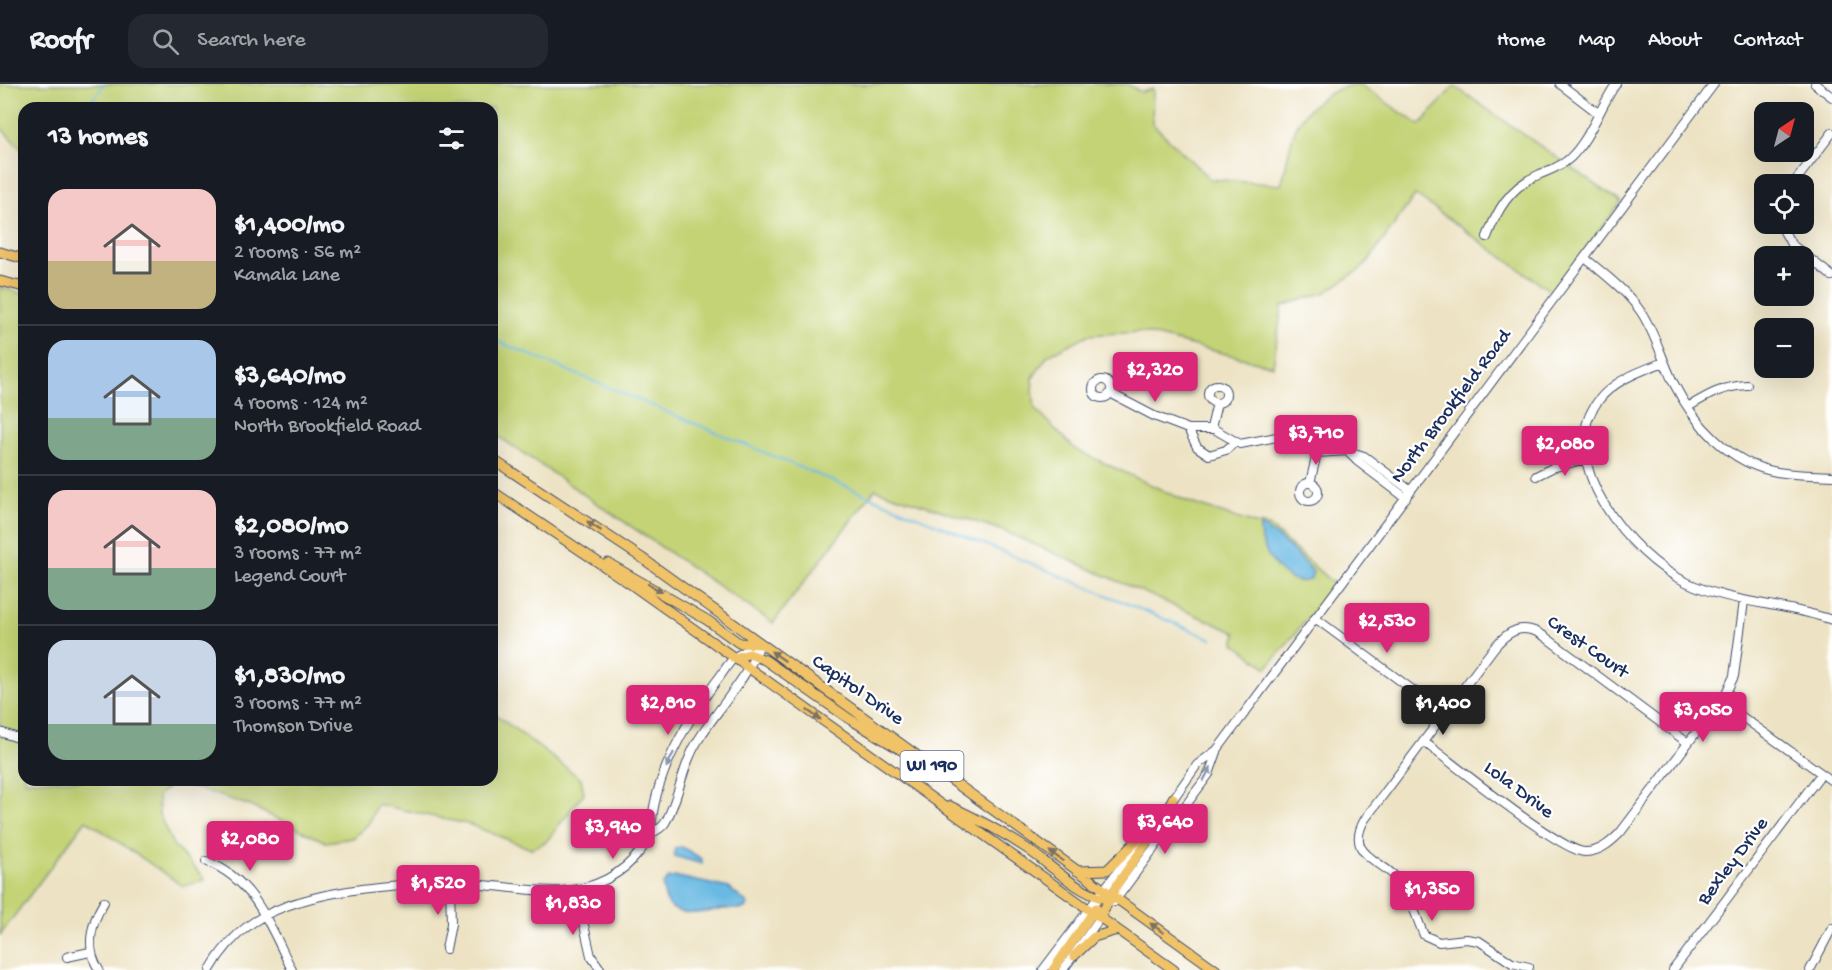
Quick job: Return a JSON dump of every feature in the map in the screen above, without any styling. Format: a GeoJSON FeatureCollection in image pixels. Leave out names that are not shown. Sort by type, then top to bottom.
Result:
{"type":"FeatureCollection","features":[{"type":"Feature","properties":{"kind":"main road"},"geometry":{"type":"LineString","coordinates":[[0,252],[18,257]]}},
{"type":"Feature","properties":{"kind":"main road"},"geometry":{"type":"LineString","coordinates":[[0,281],[18,286]]}},
{"type":"Feature","properties":{"kind":"main road","name":"Capitol Drive"},"geometry":{"type":"LineString","coordinates":[[498,463],[642,558],[1077,871],[1106,897],[1216,970]]}},
{"type":"Feature","properties":{"kind":"main road","name":"WI 190"},"geometry":{"type":"LineString","coordinates":[[498,495],[584,552],[1174,970]]}},
{"type":"Feature","properties":{"kind":"main road"},"geometry":{"type":"LineString","coordinates":[[584,552],[628,572],[739,643],[760,644]]}},
{"type":"Feature","properties":{"kind":"main road"},"geometry":{"type":"LineString","coordinates":[[734,658],[744,655],[756,656],[869,732],[946,776]]}},
{"type":"Feature","properties":{"kind":"main road"},"geometry":{"type":"LineString","coordinates":[[926,794],[976,818],[1106,897]]}},
{"type":"Feature","properties":{"kind":"main road"},"geometry":{"type":"LineString","coordinates":[[1053,970],[1158,827],[1173,798]]}},
{"type":"Feature","properties":{"kind":"main road"},"geometry":{"type":"LineString","coordinates":[[1077,871],[1107,870],[1152,826]]}},
{"type":"Feature","properties":{"kind":"main road"},"geometry":{"type":"LineString","coordinates":[[1074,956],[1094,937],[1117,930]]}},
{"type":"Feature","properties":{"kind":"street"},"geometry":{"type":"LineString","coordinates":[[1560,84],[1598,113]]}},
{"type":"Feature","properties":{"kind":"street"},"geometry":{"type":"LineString","coordinates":[[1487,237],[1499,208],[1509,195],[1531,177],[1569,159],[1579,148],[1616,84]]}},
{"type":"Feature","properties":{"kind":"street","name":"North Brookfield Road"},"geometry":{"type":"LineString","coordinates":[[1106,897],[1152,826],[1197,765],[1217,750],[1714,84]]}},
{"type":"Feature","properties":{"kind":"street"},"geometry":{"type":"LineString","coordinates":[[1815,84],[1832,97]]}},
{"type":"Feature","properties":{"kind":"street"},"geometry":{"type":"LineString","coordinates":[[1800,174],[1832,132]]}},
{"type":"Feature","properties":{"kind":"street"},"geometry":{"type":"LineString","coordinates":[[1786,234],[1791,244],[1832,276]]}},
{"type":"Feature","properties":{"kind":"street"},"geometry":{"type":"LineString","coordinates":[[1585,258],[1617,285],[1641,312],[1688,407],[1722,446],[1756,466],[1776,472],[1832,476]]}},
{"type":"Feature","properties":{"kind":"street"},"geometry":{"type":"LineString","coordinates":[[1664,362],[1619,382],[1597,402],[1585,429],[1586,459],[1598,491],[1616,522],[1649,558],[1685,582],[1744,602],[1832,620]]}},
{"type":"Feature","properties":{"kind":"street"},"geometry":{"type":"LineString","coordinates":[[1688,407],[1717,390],[1729,386],[1747,385]]}},
{"type":"Feature","properties":{"kind":"street"},"geometry":{"type":"LineString","coordinates":[[1110,393],[1154,416],[1188,429],[1211,428],[1235,442],[1246,444],[1282,436],[1296,438],[1317,453],[1348,451]]}},
{"type":"Feature","properties":{"kind":"street"},"geometry":{"type":"LineString","coordinates":[[1211,428],[1216,403]]}},
{"type":"Feature","properties":{"kind":"street"},"geometry":{"type":"LineString","coordinates":[[1188,429],[1197,447],[1209,454],[1226,450],[1235,442]]}},
{"type":"Feature","properties":{"kind":"street"},"geometry":{"type":"LineString","coordinates":[[1296,438],[1310,429],[1326,430],[1348,451],[1408,494]]}},
{"type":"Feature","properties":{"kind":"street"},"geometry":{"type":"LineString","coordinates":[[1310,483],[1317,453]]}},
{"type":"Feature","properties":{"kind":"street"},"geometry":{"type":"LineString","coordinates":[[1536,476],[1552,468],[1586,459]]}},
{"type":"Feature","properties":{"kind":"street"},"geometry":{"type":"LineString","coordinates":[[1688,743],[1720,701],[1734,676],[1744,602]]}},
{"type":"Feature","properties":{"kind":"street"},"geometry":{"type":"LineString","coordinates":[[1315,618],[1444,712],[1365,819],[1357,833],[1358,842],[1367,855],[1399,879],[1424,935],[1439,942],[1466,939],[1479,941],[1512,963],[1529,967]]}},
{"type":"Feature","properties":{"kind":"street","name":"Crest Court"},"geometry":{"type":"LineString","coordinates":[[1444,712],[1503,636],[1523,627],[1544,636],[1688,743]]}},
{"type":"Feature","properties":{"kind":"street"},"geometry":{"type":"LineString","coordinates":[[210,970],[240,933],[265,916],[294,904],[355,891],[406,885],[481,885],[553,892],[576,890],[600,882],[621,870],[639,852],[651,834],[665,822],[693,748],[750,669],[760,644]]}},
{"type":"Feature","properties":{"kind":"street"},"geometry":{"type":"LineString","coordinates":[[651,834],[660,784],[680,740],[708,693],[734,658],[760,644]]}},
{"type":"Feature","properties":{"kind":"street"},"geometry":{"type":"LineString","coordinates":[[1720,701],[1832,780]]}},
{"type":"Feature","properties":{"kind":"street"},"geometry":{"type":"LineString","coordinates":[[0,732],[18,738]]}},
{"type":"Feature","properties":{"kind":"street"},"geometry":{"type":"LineString","coordinates":[[680,740],[693,748]]}},
{"type":"Feature","properties":{"kind":"street","name":"Lola Drive"},"geometry":{"type":"LineString","coordinates":[[1424,742],[1557,840],[1585,853],[1599,850],[1620,833],[1688,743]]}},
{"type":"Feature","properties":{"kind":"street","name":"North Brookfield Road"},"geometry":{"type":"LineString","coordinates":[[1044,970],[1209,774],[1217,750]]}},
{"type":"Feature","properties":{"kind":"street","name":"Bexley Drive"},"geometry":{"type":"LineString","coordinates":[[1673,970],[1821,774]]}},
{"type":"Feature","properties":{"kind":"street"},"geometry":{"type":"LineString","coordinates":[[206,861],[226,870],[241,881],[265,916],[292,970]]}},
{"type":"Feature","properties":{"kind":"street"},"geometry":{"type":"LineString","coordinates":[[446,949],[451,924],[450,885]]}},
{"type":"Feature","properties":{"kind":"street"},"geometry":{"type":"LineString","coordinates":[[576,890],[591,956],[601,970]]}},
{"type":"Feature","properties":{"kind":"street"},"geometry":{"type":"LineString","coordinates":[[99,970],[90,952],[92,930],[104,902]]}},
{"type":"Feature","properties":{"kind":"street","name":"North Brookfield Road"},"geometry":{"type":"LineString","coordinates":[[1063,970],[1074,956],[1094,913]]}},
{"type":"Feature","properties":{"kind":"street"},"geometry":{"type":"LineString","coordinates":[[1810,970],[1832,928]]}},
{"type":"Feature","properties":{"kind":"street"},"geometry":{"type":"LineString","coordinates":[[67,957],[90,952]]}},
{"type":"Feature","properties":{"kind":"green space"},"geometry":{"type":"Polygon","coordinates":[[[0,84],[1127,84],[1141,92],[1153,89],[1152,123],[1210,179],[1281,185],[1295,130],[1313,105],[1330,93],[1359,84],[1420,125],[1454,86],[1621,202],[1553,293],[1415,195],[1365,266],[1326,292],[1282,306],[1273,366],[1140,332],[1088,335],[1048,355],[1032,379],[1035,409],[1076,450],[1188,502],[1255,524],[1269,526],[1335,585],[1267,668],[1235,644],[1236,633],[1004,531],[875,489],[773,623],[498,436],[498,102],[18,102],[18,146],[0,127],[0,84]]]}},
{"type":"Feature","properties":{"kind":"green space"},"geometry":{"type":"Polygon","coordinates":[[[0,287],[18,292],[18,786],[169,786],[158,796],[159,814],[173,845],[206,880],[183,886],[86,820],[0,935],[0,287]]]}},
{"type":"Feature","properties":{"kind":"green space"},"geometry":{"type":"Polygon","coordinates":[[[498,717],[581,779],[584,793],[546,842],[531,849],[471,825],[377,804],[369,823],[353,838],[326,842],[248,805],[190,786],[498,786],[498,717]]]}},
{"type":"Feature","properties":{"kind":"water"},"geometry":{"type":"Polygon","coordinates":[[[1260,526],[1281,540],[1302,560],[1313,572],[1311,579],[1302,581],[1292,579],[1275,566],[1264,545],[1260,526]]]}},
{"type":"Feature","properties":{"kind":"water"},"geometry":{"type":"Polygon","coordinates":[[[682,847],[702,859],[702,864],[674,856],[675,848],[682,847]]]}},
{"type":"Feature","properties":{"kind":"water"},"geometry":{"type":"Polygon","coordinates":[[[678,877],[729,888],[748,904],[747,907],[693,913],[675,910],[669,905],[663,884],[669,878],[678,877]]]}},
{"type":"Feature","properties":{"kind":"waterway"},"geometry":{"type":"LineString","coordinates":[[91,102],[104,84]]}},
{"type":"Feature","properties":{"kind":"waterway"},"geometry":{"type":"LineString","coordinates":[[498,342],[1212,639]]}}]}
